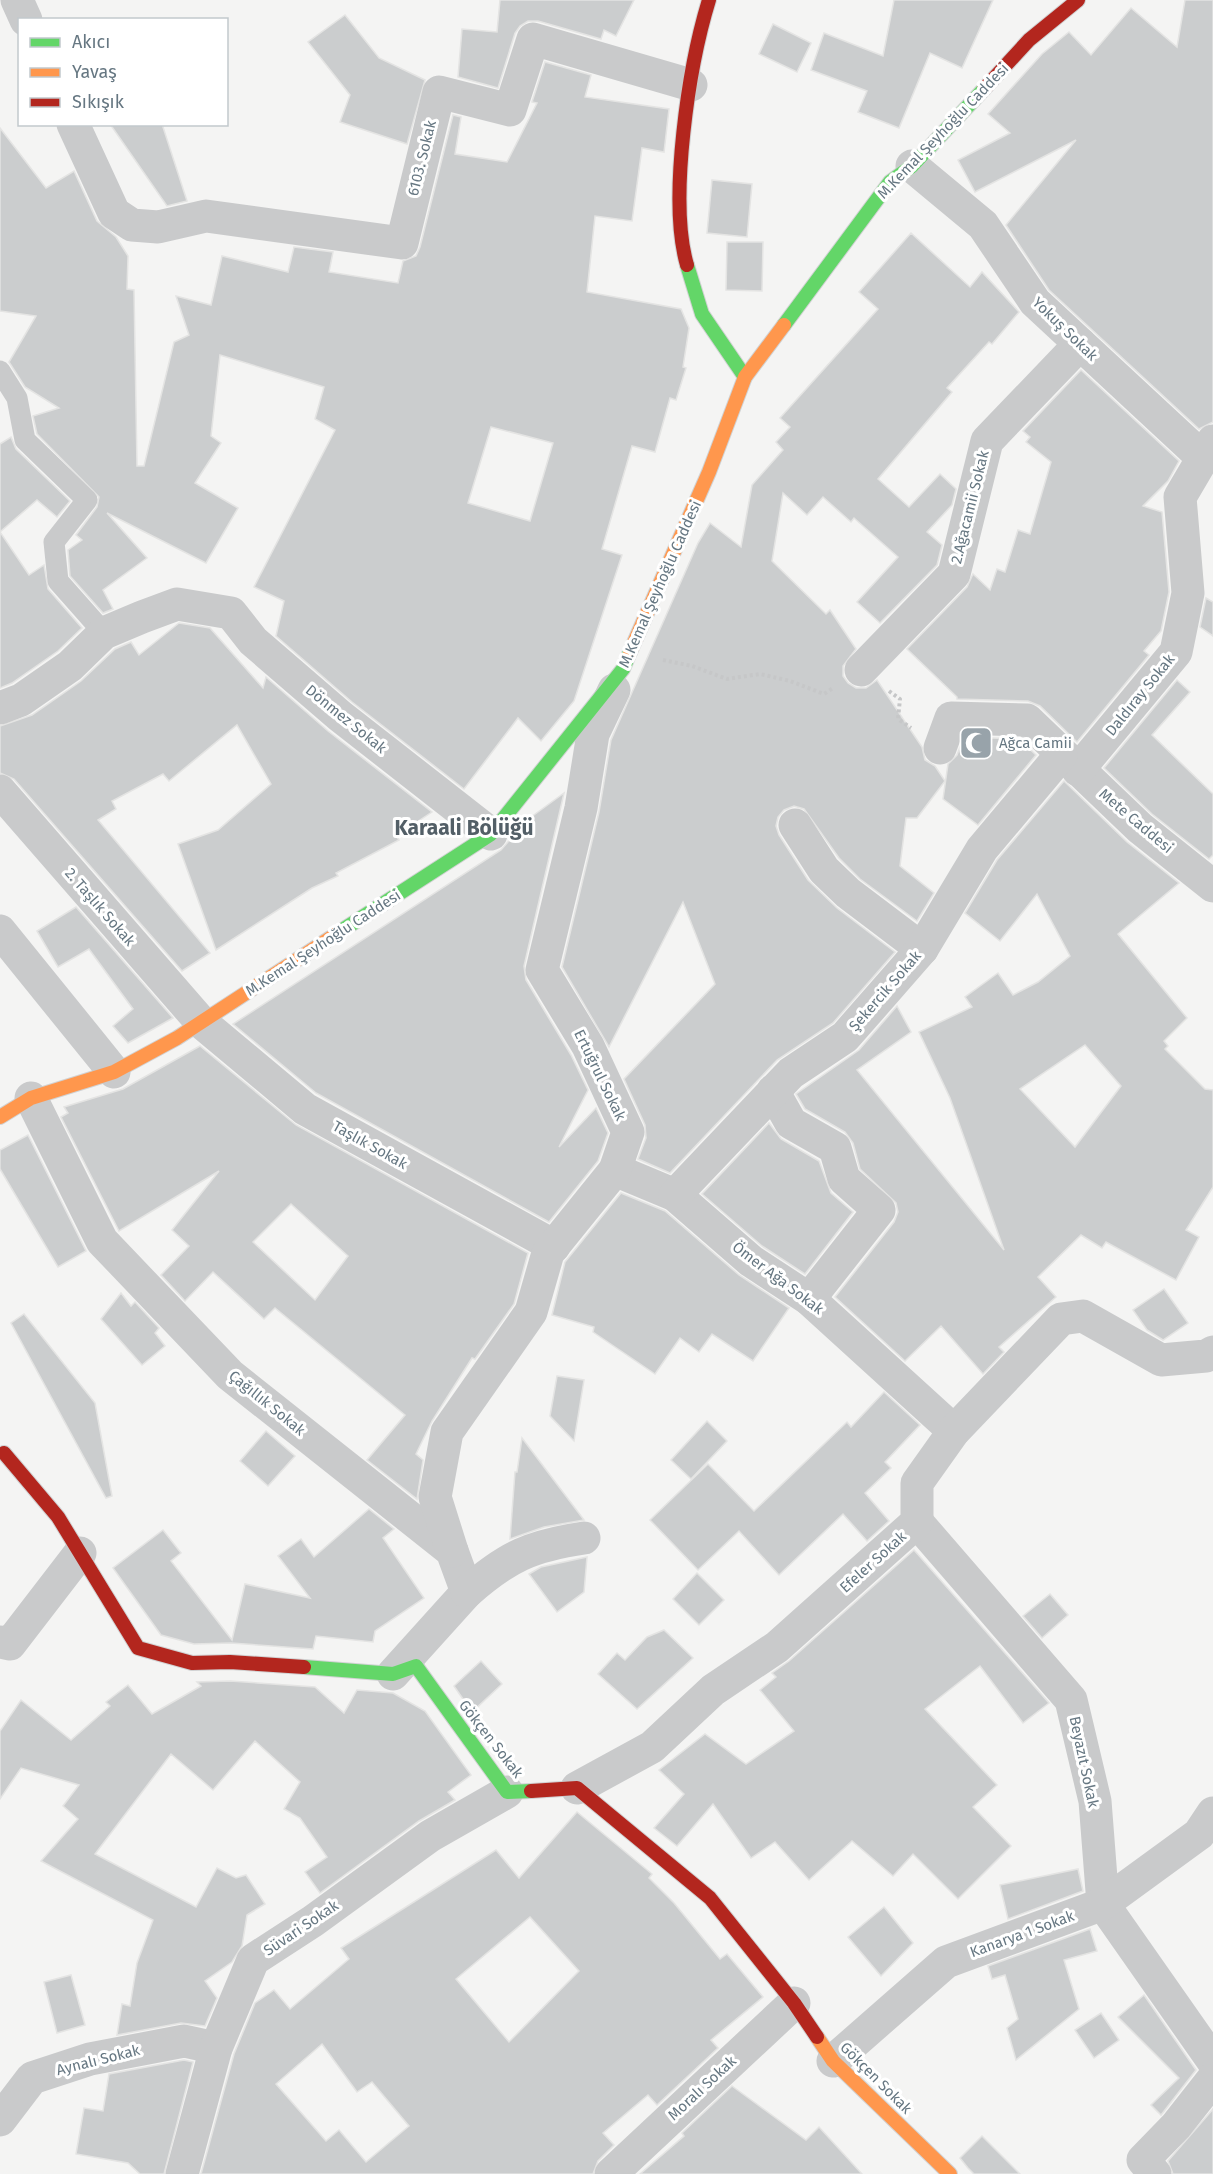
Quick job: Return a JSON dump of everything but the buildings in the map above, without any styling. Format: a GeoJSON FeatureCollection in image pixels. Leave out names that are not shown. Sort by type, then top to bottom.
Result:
{"type":"FeatureCollection","features":[{"type":"Feature","properties":{"kind":"street"},"geometry":{"type":"LineString","coordinates":[[17,0],[25,18]]}},
{"type":"Feature","properties":{"kind":"street"},"geometry":{"type":"LineString","coordinates":[[709,0],[696,43],[682,157],[681,243],[702,314],[746,377]]}},
{"type":"Feature","properties":{"kind":"street","name":"M.Kemal Şeyhoğlu Caddesi"},"geometry":{"type":"LineString","coordinates":[[0,1117],[31,1098],[114,1072],[201,1022],[491,834],[627,661],[709,472],[746,377],[890,182],[912,166],[1029,40],[1078,0]]}},
{"type":"Feature","properties":{"kind":"street","name":"6103. Sokak"},"geometry":{"type":"LineString","coordinates":[[74,126],[114,213],[132,225],[158,227],[206,216],[402,243],[438,92],[510,110],[533,39],[691,85]]}},
{"type":"Feature","properties":{"kind":"street","name":"Yokuş Sokak"},"geometry":{"type":"LineString","coordinates":[[912,166],[983,225],[1035,302],[1080,344],[1208,449]]}},
{"type":"Feature","properties":{"kind":"street","name":"2.Ağacamii Sokak"},"geometry":{"type":"LineString","coordinates":[[861,670],[954,574],[987,441],[1080,344]]}},
{"type":"Feature","properties":{"kind":"street","name":"Daldıray Sokak"},"geometry":{"type":"LineString","coordinates":[[1070,763],[1176,651],[1188,593],[1180,497],[1208,449]]}},
{"type":"Feature","properties":{"kind":"street","name":"Dönmez Sokak"},"geometry":{"type":"LineString","coordinates":[[104,633],[177,604],[231,613],[253,641],[340,716],[491,834]]}},
{"type":"Feature","properties":{"kind":"street"},"geometry":{"type":"LineString","coordinates":[[0,708],[21,700],[70,666],[104,633]]}},
{"type":"Feature","properties":{"kind":"street","name":"Ertuğrul Sokak"},"geometry":{"type":"LineString","coordinates":[[452,1551],[435,1497],[447,1432],[531,1312],[548,1253],[615,1170],[628,1132],[588,1047],[542,970],[581,808],[593,734],[627,661]]}},
{"type":"Feature","properties":{"kind":"street","name":"Mete Caddesi"},"geometry":{"type":"LineString","coordinates":[[940,748],[951,718],[1027,720],[1140,828],[1213,886]]}},
{"type":"Feature","properties":{"kind":"street","name":"Şekercik Sokak"},"geometry":{"type":"LineString","coordinates":[[675,1195],[798,1066],[845,1037],[922,949],[981,849],[1070,763]]}},
{"type":"Feature","properties":{"kind":"street","name":"2. Taşlık Sokak"},"geometry":{"type":"LineString","coordinates":[[0,791],[201,1022]]}},
{"type":"Feature","properties":{"kind":"street"},"geometry":{"type":"LineString","coordinates":[[795,825],[824,870],[848,892],[922,949]]}},
{"type":"Feature","properties":{"kind":"street"},"geometry":{"type":"LineString","coordinates":[[0,931],[114,1072]]}},
{"type":"Feature","properties":{"kind":"street","name":"Taşlık Sokak"},"geometry":{"type":"LineString","coordinates":[[201,1022],[305,1110],[554,1246]]}},
{"type":"Feature","properties":{"kind":"street"},"geometry":{"type":"LineString","coordinates":[[773,1091],[791,1123],[835,1148],[844,1179],[879,1210],[809,1299]]}},
{"type":"Feature","properties":{"kind":"street","name":"Çağıllık Sokak"},"geometry":{"type":"LineString","coordinates":[[31,1098],[102,1241],[230,1375],[452,1551]]}},
{"type":"Feature","properties":{"kind":"street","name":"Ömer Ağa Sokak"},"geometry":{"type":"LineString","coordinates":[[615,1170],[675,1195],[751,1261],[809,1299],[954,1431]]}},
{"type":"Feature","properties":{"kind":"street","name":"Efeler Sokak"},"geometry":{"type":"LineString","coordinates":[[577,1788],[652,1746],[713,1690],[777,1647],[917,1522],[917,1483],[954,1431],[1061,1319],[1083,1316],[1161,1360],[1206,1356],[1213,1352]]}},
{"type":"Feature","properties":{"kind":"street","name":"Gökçen Sokak"},"geometry":{"type":"LineString","coordinates":[[1,1453],[58,1517],[138,1648],[192,1664],[242,1663],[393,1674],[416,1666],[507,1792],[577,1788],[710,1898],[794,2003],[833,2061],[950,2174]]}},
{"type":"Feature","properties":{"kind":"street","name":"Beyazıt Sokak"},"geometry":{"type":"LineString","coordinates":[[917,1522],[1071,1700],[1095,1802],[1103,1904]]}},
{"type":"Feature","properties":{"kind":"street"},"geometry":{"type":"LineString","coordinates":[[393,1674],[467,1592],[497,1565],[545,1544],[584,1538]]}},
{"type":"Feature","properties":{"kind":"street"},"geometry":{"type":"LineString","coordinates":[[452,1551],[467,1592]]}},
{"type":"Feature","properties":{"kind":"street"},"geometry":{"type":"LineString","coordinates":[[0,1642],[10,1644],[80,1553]]}},
{"type":"Feature","properties":{"kind":"street","name":"Süvari Sokak"},"geometry":{"type":"LineString","coordinates":[[182,2174],[216,2048],[253,1960],[313,1921],[430,1836],[507,1792]]}},
{"type":"Feature","properties":{"kind":"street","name":"Kanarya 1 Sokak"},"geometry":{"type":"LineString","coordinates":[[833,2061],[946,1962],[1103,1904],[1199,1834],[1213,1813]]}},
{"type":"Feature","properties":{"kind":"street"},"geometry":{"type":"LineString","coordinates":[[1103,1904],[1213,2061]]}},
{"type":"Feature","properties":{"kind":"street","name":"Moralı Sokak"},"geometry":{"type":"LineString","coordinates":[[611,2174],[794,2003]]}},
{"type":"Feature","properties":{"kind":"street","name":"Aynalı Sokak"},"geometry":{"type":"LineString","coordinates":[[0,2120],[32,2078],[90,2059],[184,2041],[216,2048]]}},
{"type":"Feature","properties":{"kind":"street"},"geometry":{"type":"LineString","coordinates":[[1155,2174],[1143,2160],[1176,2127],[1213,2079]]}},
{"type":"Feature","properties":{"kind":"lane"},"geometry":{"type":"LineString","coordinates":[[0,370],[17,398],[26,440],[87,500],[54,542],[58,581],[104,633]]}},
{"type":"Feature","properties":{"kind":"path"},"geometry":{"type":"LineString","coordinates":[[627,661],[692,666],[727,679],[760,674],[790,681],[824,694],[861,670],[900,699],[898,719],[940,748]]}},
{"type":"Feature","properties":{"kind":"traffic: fast"},"geometry":{"type":"LineString","coordinates":[[784,325],[890,182],[912,166],[984,89]]}},
{"type":"Feature","properties":{"kind":"traffic: fast"},"geometry":{"type":"LineString","coordinates":[[687,265],[702,314],[745,377]]}},
{"type":"Feature","properties":{"kind":"traffic: fast"},"geometry":{"type":"LineString","coordinates":[[341,931],[491,834],[623,669],[630,652]]}},
{"type":"Feature","properties":{"kind":"traffic: fast"},"geometry":{"type":"LineString","coordinates":[[304,1667],[393,1674],[416,1666],[507,1792],[531,1791]]}},
{"type":"Feature","properties":{"kind":"traffic: slow"},"geometry":{"type":"LineString","coordinates":[[630,652],[709,472],[745,377],[784,325]]}},
{"type":"Feature","properties":{"kind":"traffic: slow"},"geometry":{"type":"LineString","coordinates":[[0,1117],[31,1098],[114,1072],[177,1038],[341,931]]}},
{"type":"Feature","properties":{"kind":"traffic: slow"},"geometry":{"type":"LineString","coordinates":[[817,2037],[833,2061],[950,2174]]}},
{"type":"Feature","properties":{"kind":"traffic: jam"},"geometry":{"type":"LineString","coordinates":[[687,265],[682,238],[680,205],[683,132],[694,60],[709,0]]}},
{"type":"Feature","properties":{"kind":"traffic: jam"},"geometry":{"type":"LineString","coordinates":[[984,89],[1029,40],[1078,0]]}},
{"type":"Feature","properties":{"kind":"traffic: jam"},"geometry":{"type":"LineString","coordinates":[[4,1453],[58,1517],[138,1648],[192,1663],[230,1662],[304,1667]]}},
{"type":"Feature","properties":{"kind":"traffic: jam"},"geometry":{"type":"LineString","coordinates":[[531,1791],[577,1788],[710,1898],[794,2003],[817,2037]]}},
{"type":"Feature","properties":{"kind":"place","name":"Ağca Camii"},"geometry":{"type":"Point","coordinates":[976,743]}},
{"type":"Feature","properties":{"kind":"district","name":"Karaali Bölüğü"},"geometry":{"type":"Point","coordinates":[464,828]}}]}
